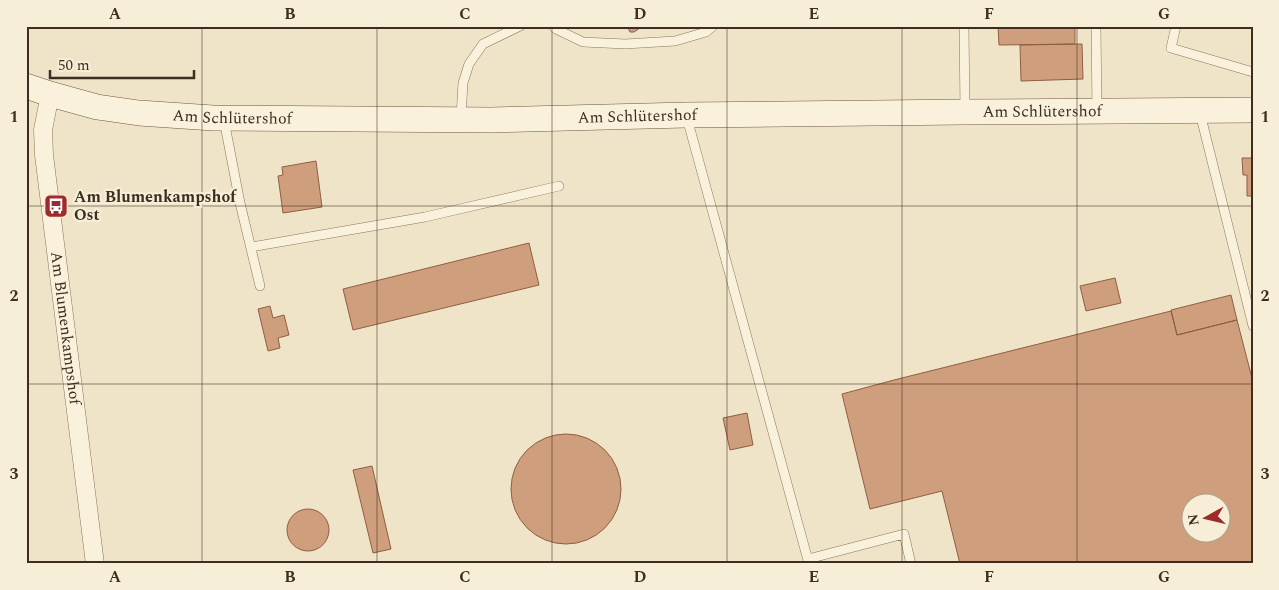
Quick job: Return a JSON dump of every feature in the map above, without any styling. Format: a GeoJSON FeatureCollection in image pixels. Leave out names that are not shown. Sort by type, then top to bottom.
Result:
{"type":"FeatureCollection","features":[{"type":"Feature","properties":{"kind":"street","name":"Am Schlütershof"},"geometry":{"type":"LineString","coordinates":[[26,86],[97,107],[139,113],[224,118],[492,120],[686,115],[1253,110]]}},
{"type":"Feature","properties":{"kind":"street","name":"Am Blumenkampshof"},"geometry":{"type":"LineString","coordinates":[[50,94],[43,130],[44,155],[95,564]]}},
{"type":"Feature","properties":{"kind":"lane"},"geometry":{"type":"LineString","coordinates":[[460,120],[463,83],[469,64],[483,44],[520,26]]}},
{"type":"Feature","properties":{"kind":"lane"},"geometry":{"type":"LineString","coordinates":[[553,26],[583,42],[625,44],[675,41],[706,32],[713,26]]}},
{"type":"Feature","properties":{"kind":"lane"},"geometry":{"type":"LineString","coordinates":[[964,26],[965,112]]}},
{"type":"Feature","properties":{"kind":"lane"},"geometry":{"type":"LineString","coordinates":[[1096,26],[1097,111]]}},
{"type":"Feature","properties":{"kind":"lane"},"geometry":{"type":"LineString","coordinates":[[1176,26],[1171,48],[1253,72]]}},
{"type":"Feature","properties":{"kind":"lane"},"geometry":{"type":"LineString","coordinates":[[1199,110],[1253,326]]}},
{"type":"Feature","properties":{"kind":"lane"},"geometry":{"type":"LineString","coordinates":[[686,115],[808,561],[904,534],[911,564]]}},
{"type":"Feature","properties":{"kind":"lane"},"geometry":{"type":"LineString","coordinates":[[224,118],[240,203],[260,286]]}},
{"type":"Feature","properties":{"kind":"lane"},"geometry":{"type":"LineString","coordinates":[[251,247],[425,217],[559,186]]}},
{"type":"Feature","properties":{"kind":"building"},"geometry":{"type":"Polygon","coordinates":[[[627,26],[643,26],[634,32],[630,32],[627,26]]]}},
{"type":"Feature","properties":{"kind":"building"},"geometry":{"type":"Polygon","coordinates":[[[998,26],[1075,26],[1075,44],[999,45],[998,26]]]}},
{"type":"Feature","properties":{"kind":"building"},"geometry":{"type":"Polygon","coordinates":[[[1082,44],[1083,79],[1021,81],[1020,45],[1082,44]]]}},
{"type":"Feature","properties":{"kind":"building"},"geometry":{"type":"Polygon","coordinates":[[[1242,158],[1253,158],[1253,196],[1247,196],[1247,175],[1243,175],[1242,158]]]}},
{"type":"Feature","properties":{"kind":"building"},"geometry":{"type":"Polygon","coordinates":[[[316,161],[322,207],[283,213],[278,176],[283,175],[282,167],[316,161]]]}},
{"type":"Feature","properties":{"kind":"building"},"geometry":{"type":"Polygon","coordinates":[[[529,243],[539,285],[353,330],[343,289],[529,243]]]}},
{"type":"Feature","properties":{"kind":"building"},"geometry":{"type":"Polygon","coordinates":[[[1115,278],[1121,303],[1086,311],[1080,286],[1115,278]]]}},
{"type":"Feature","properties":{"kind":"building"},"geometry":{"type":"Polygon","coordinates":[[[1231,295],[1237,320],[1177,335],[1171,310],[1231,295]]]}},
{"type":"Feature","properties":{"kind":"building"},"geometry":{"type":"Polygon","coordinates":[[[270,306],[273,318],[284,315],[289,335],[278,338],[280,348],[268,351],[258,309],[270,306]]]}},
{"type":"Feature","properties":{"kind":"building"},"geometry":{"type":"Polygon","coordinates":[[[1171,311],[1177,335],[1237,320],[1253,382],[1253,564],[960,564],[942,491],[870,509],[842,394],[1171,311]]]}},
{"type":"Feature","properties":{"kind":"building"},"geometry":{"type":"Polygon","coordinates":[[[747,413],[753,445],[730,450],[723,418],[747,413]]]}},
{"type":"Feature","properties":{"kind":"building"},"geometry":{"type":"Polygon","coordinates":[[[566,434],[587,438],[605,450],[617,468],[621,489],[617,510],[605,528],[587,540],[566,544],[545,540],[527,528],[515,510],[511,489],[515,468],[527,450],[545,438],[566,434]]]}},
{"type":"Feature","properties":{"kind":"building"},"geometry":{"type":"Polygon","coordinates":[[[372,466],[391,549],[373,553],[353,470],[372,466]]]}},
{"type":"Feature","properties":{"kind":"building"},"geometry":{"type":"Polygon","coordinates":[[[312,509],[320,512],[326,518],[329,530],[326,542],[320,548],[304,551],[296,548],[290,542],[287,526],[290,518],[296,512],[312,509]]]}},
{"type":"Feature","properties":{"kind":"place","name":"Am Blumenkampshof Ost"},"geometry":{"type":"Point","coordinates":[56,206]}}]}
